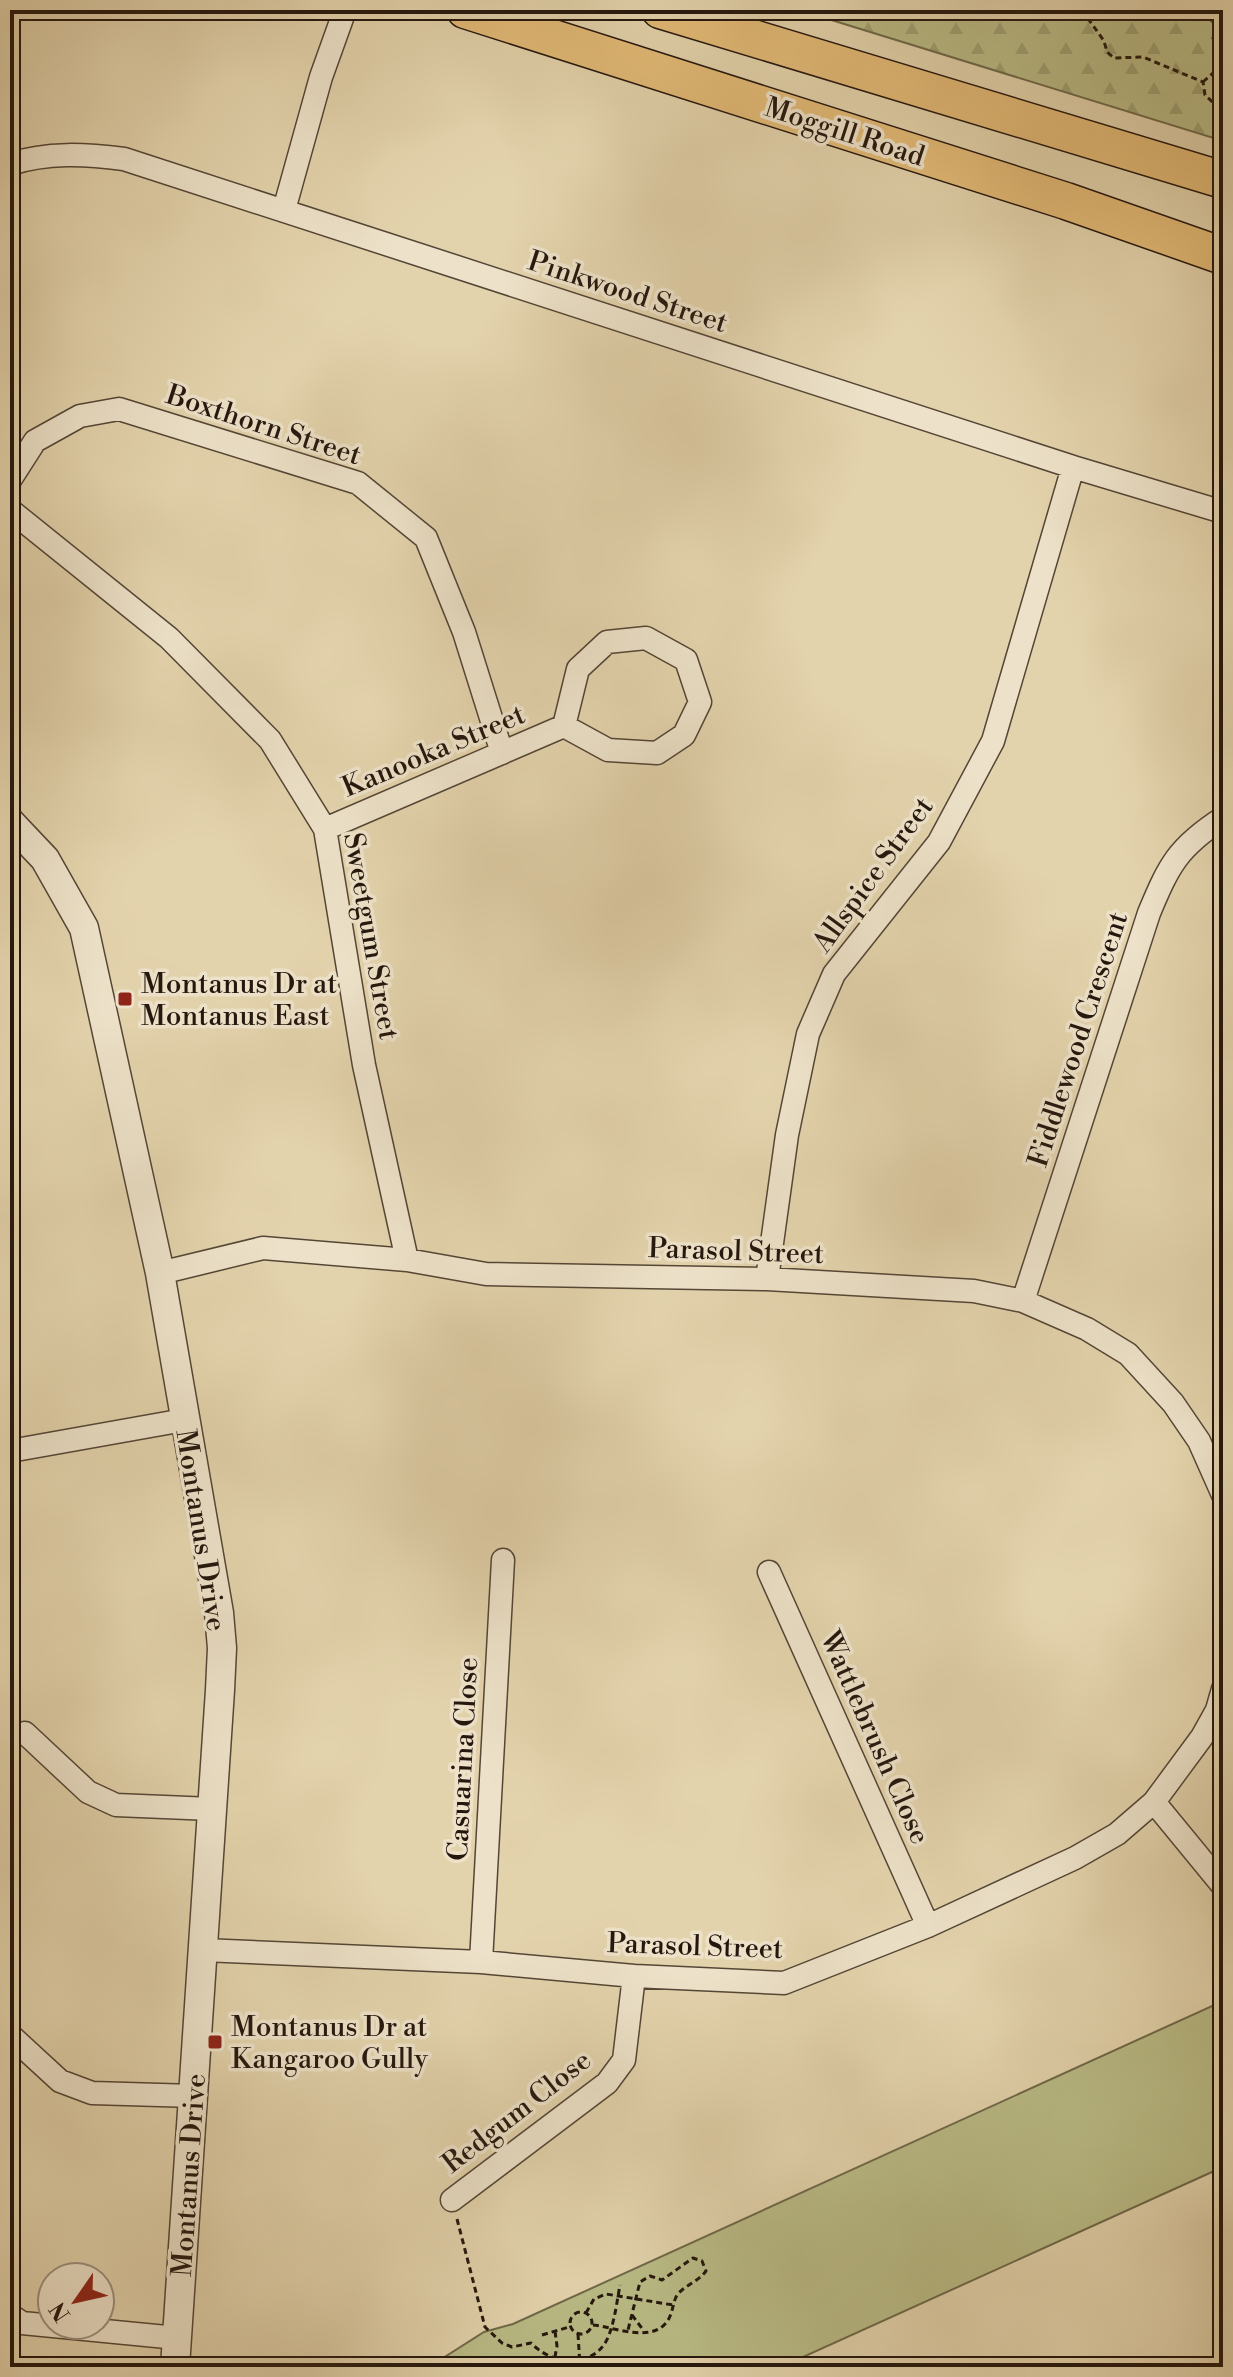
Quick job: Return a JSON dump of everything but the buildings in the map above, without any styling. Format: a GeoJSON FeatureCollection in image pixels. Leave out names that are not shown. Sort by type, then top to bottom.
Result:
{"type":"FeatureCollection","features":[{"type":"Feature","properties":{"kind":"main road","name":"Moggill Road"},"geometry":{"type":"LineString","coordinates":[[465,10],[1066,201],[1223,256]]}},
{"type":"Feature","properties":{"kind":"main road"},"geometry":{"type":"LineString","coordinates":[[668,11],[1223,180]]}},
{"type":"Feature","properties":{"kind":"street"},"geometry":{"type":"LineString","coordinates":[[284,210],[321,77],[345,10]]}},
{"type":"Feature","properties":{"kind":"street","name":"Pinkwood Street"},"geometry":{"type":"LineString","coordinates":[[10,164],[51,155],[124,159],[1073,467],[1223,512]]}},
{"type":"Feature","properties":{"kind":"street","name":"Boxthorn Street"},"geometry":{"type":"LineString","coordinates":[[10,480],[35,441],[80,416],[119,409],[358,483],[426,538],[464,632],[502,753]]}},
{"type":"Feature","properties":{"kind":"street","name":"Allspice Street"},"geometry":{"type":"LineString","coordinates":[[767,1279],[787,1135],[808,1034],[834,974],[939,842],[993,741],[1073,467]]}},
{"type":"Feature","properties":{"kind":"street","name":"Sweetgum Street"},"geometry":{"type":"LineString","coordinates":[[10,510],[169,638],[270,740],[325,829],[364,1065],[407,1260]]}},
{"type":"Feature","properties":{"kind":"street","name":"Kanooka Street"},"geometry":{"type":"LineString","coordinates":[[646,638],[686,660],[700,702],[684,735],[657,753],[608,750],[564,726],[578,669],[607,642],[646,638]]}},
{"type":"Feature","properties":{"kind":"street","name":"Kanooka Street"},"geometry":{"type":"LineString","coordinates":[[325,829],[564,726]]}},
{"type":"Feature","properties":{"kind":"street","name":"Fiddlewood Crescent"},"geometry":{"type":"LineString","coordinates":[[1023,1301],[1149,913],[1167,869],[1195,836],[1223,818]]}},
{"type":"Feature","properties":{"kind":"street","name":"Montanus Drive"},"geometry":{"type":"LineString","coordinates":[[10,822],[45,859],[84,928],[160,1273],[219,1613],[222,1648],[175,2367]]}},
{"type":"Feature","properties":{"kind":"street","name":"Parasol Street"},"geometry":{"type":"LineString","coordinates":[[160,1273],[263,1248],[407,1260],[486,1274],[767,1279],[974,1291],[1023,1301],[1087,1329],[1128,1354],[1173,1403],[1199,1441],[1222,1487]]}},
{"type":"Feature","properties":{"kind":"street"},"geometry":{"type":"LineString","coordinates":[[10,1451],[184,1420]]}},
{"type":"Feature","properties":{"kind":"street","name":"Casuarina Close"},"geometry":{"type":"LineString","coordinates":[[481,1962],[503,1560]]}},
{"type":"Feature","properties":{"kind":"street","name":"Wattlebrush Close"},"geometry":{"type":"LineString","coordinates":[[769,1572],[928,1926]]}},
{"type":"Feature","properties":{"kind":"street","name":"Parasol Street"},"geometry":{"type":"LineString","coordinates":[[203,1950],[481,1962],[634,1976],[784,1983],[928,1926],[1075,1858],[1117,1834],[1154,1802],[1202,1737],[1217,1710],[1223,1689]]}},
{"type":"Feature","properties":{"kind":"street"},"geometry":{"type":"LineString","coordinates":[[25,1733],[88,1792],[116,1805],[212,1809]]}},
{"type":"Feature","properties":{"kind":"street"},"geometry":{"type":"LineString","coordinates":[[1154,1802],[1223,1886]]}},
{"type":"Feature","properties":{"kind":"street","name":"Redgum Close"},"geometry":{"type":"LineString","coordinates":[[452,2200],[607,2083],[624,2060],[634,1976]]}},
{"type":"Feature","properties":{"kind":"street"},"geometry":{"type":"LineString","coordinates":[[10,2035],[60,2081],[92,2093],[194,2096]]}},
{"type":"Feature","properties":{"kind":"street"},"geometry":{"type":"LineString","coordinates":[[10,2315],[22,2323],[177,2338]]}},
{"type":"Feature","properties":{"kind":"path"},"geometry":{"type":"LineString","coordinates":[[1082,10],[1104,41],[1107,52],[1114,58],[1143,57],[1203,82]]}},
{"type":"Feature","properties":{"kind":"path"},"geometry":{"type":"LineString","coordinates":[[1223,36],[1212,37],[1223,48]]}},
{"type":"Feature","properties":{"kind":"path"},"geometry":{"type":"LineString","coordinates":[[1203,82],[1223,64]]}},
{"type":"Feature","properties":{"kind":"path"},"geometry":{"type":"LineString","coordinates":[[1203,82],[1205,95],[1223,112]]}},
{"type":"Feature","properties":{"kind":"path"},"geometry":{"type":"LineString","coordinates":[[452,2200],[485,2327],[502,2343],[512,2347],[531,2343],[554,2359],[570,2362],[600,2350],[612,2327],[620,2285]]}},
{"type":"Feature","properties":{"kind":"path"},"geometry":{"type":"LineString","coordinates":[[593,2325],[612,2327],[628,2330],[645,2332],[659,2330],[665,2325],[682,2290],[706,2271],[699,2259],[688,2260],[662,2280],[650,2276],[645,2278],[638,2286],[628,2330]]}},
{"type":"Feature","properties":{"kind":"path"},"geometry":{"type":"LineString","coordinates":[[586,2313],[589,2304],[600,2295],[618,2295],[673,2305]]}},
{"type":"Feature","properties":{"kind":"path"},"geometry":{"type":"LineString","coordinates":[[578,2334],[588,2333],[593,2325],[586,2313]]}},
{"type":"Feature","properties":{"kind":"path"},"geometry":{"type":"LineString","coordinates":[[570,2326],[574,2315],[586,2313]]}},
{"type":"Feature","properties":{"kind":"path"},"geometry":{"type":"LineString","coordinates":[[632,2315],[645,2332]]}},
{"type":"Feature","properties":{"kind":"path"},"geometry":{"type":"LineString","coordinates":[[542,2335],[570,2326]]}},
{"type":"Feature","properties":{"kind":"path"},"geometry":{"type":"LineString","coordinates":[[570,2326],[578,2334],[580,2367]]}},
{"type":"Feature","properties":{"kind":"path"},"geometry":{"type":"LineString","coordinates":[[553,2367],[557,2346],[555,2331]]}},
{"type":"Feature","properties":{"kind":"green space"},"geometry":{"type":"Polygon","coordinates":[[[799,10],[1200,10],[1223,33],[1223,141],[799,10]]]}},
{"type":"Feature","properties":{"kind":"green space"},"geometry":{"type":"Polygon","coordinates":[[[1223,2001],[1223,2167],[781,2367],[429,2367],[484,2332],[513,2324],[1223,2001]]]}},
{"type":"Feature","properties":{"kind":"place","name":"Montanus Dr at Montanus East"},"geometry":{"type":"Point","coordinates":[125,999]}},
{"type":"Feature","properties":{"kind":"place","name":"Montanus Dr at Kangaroo Gully"},"geometry":{"type":"Point","coordinates":[215,2042]}}]}
